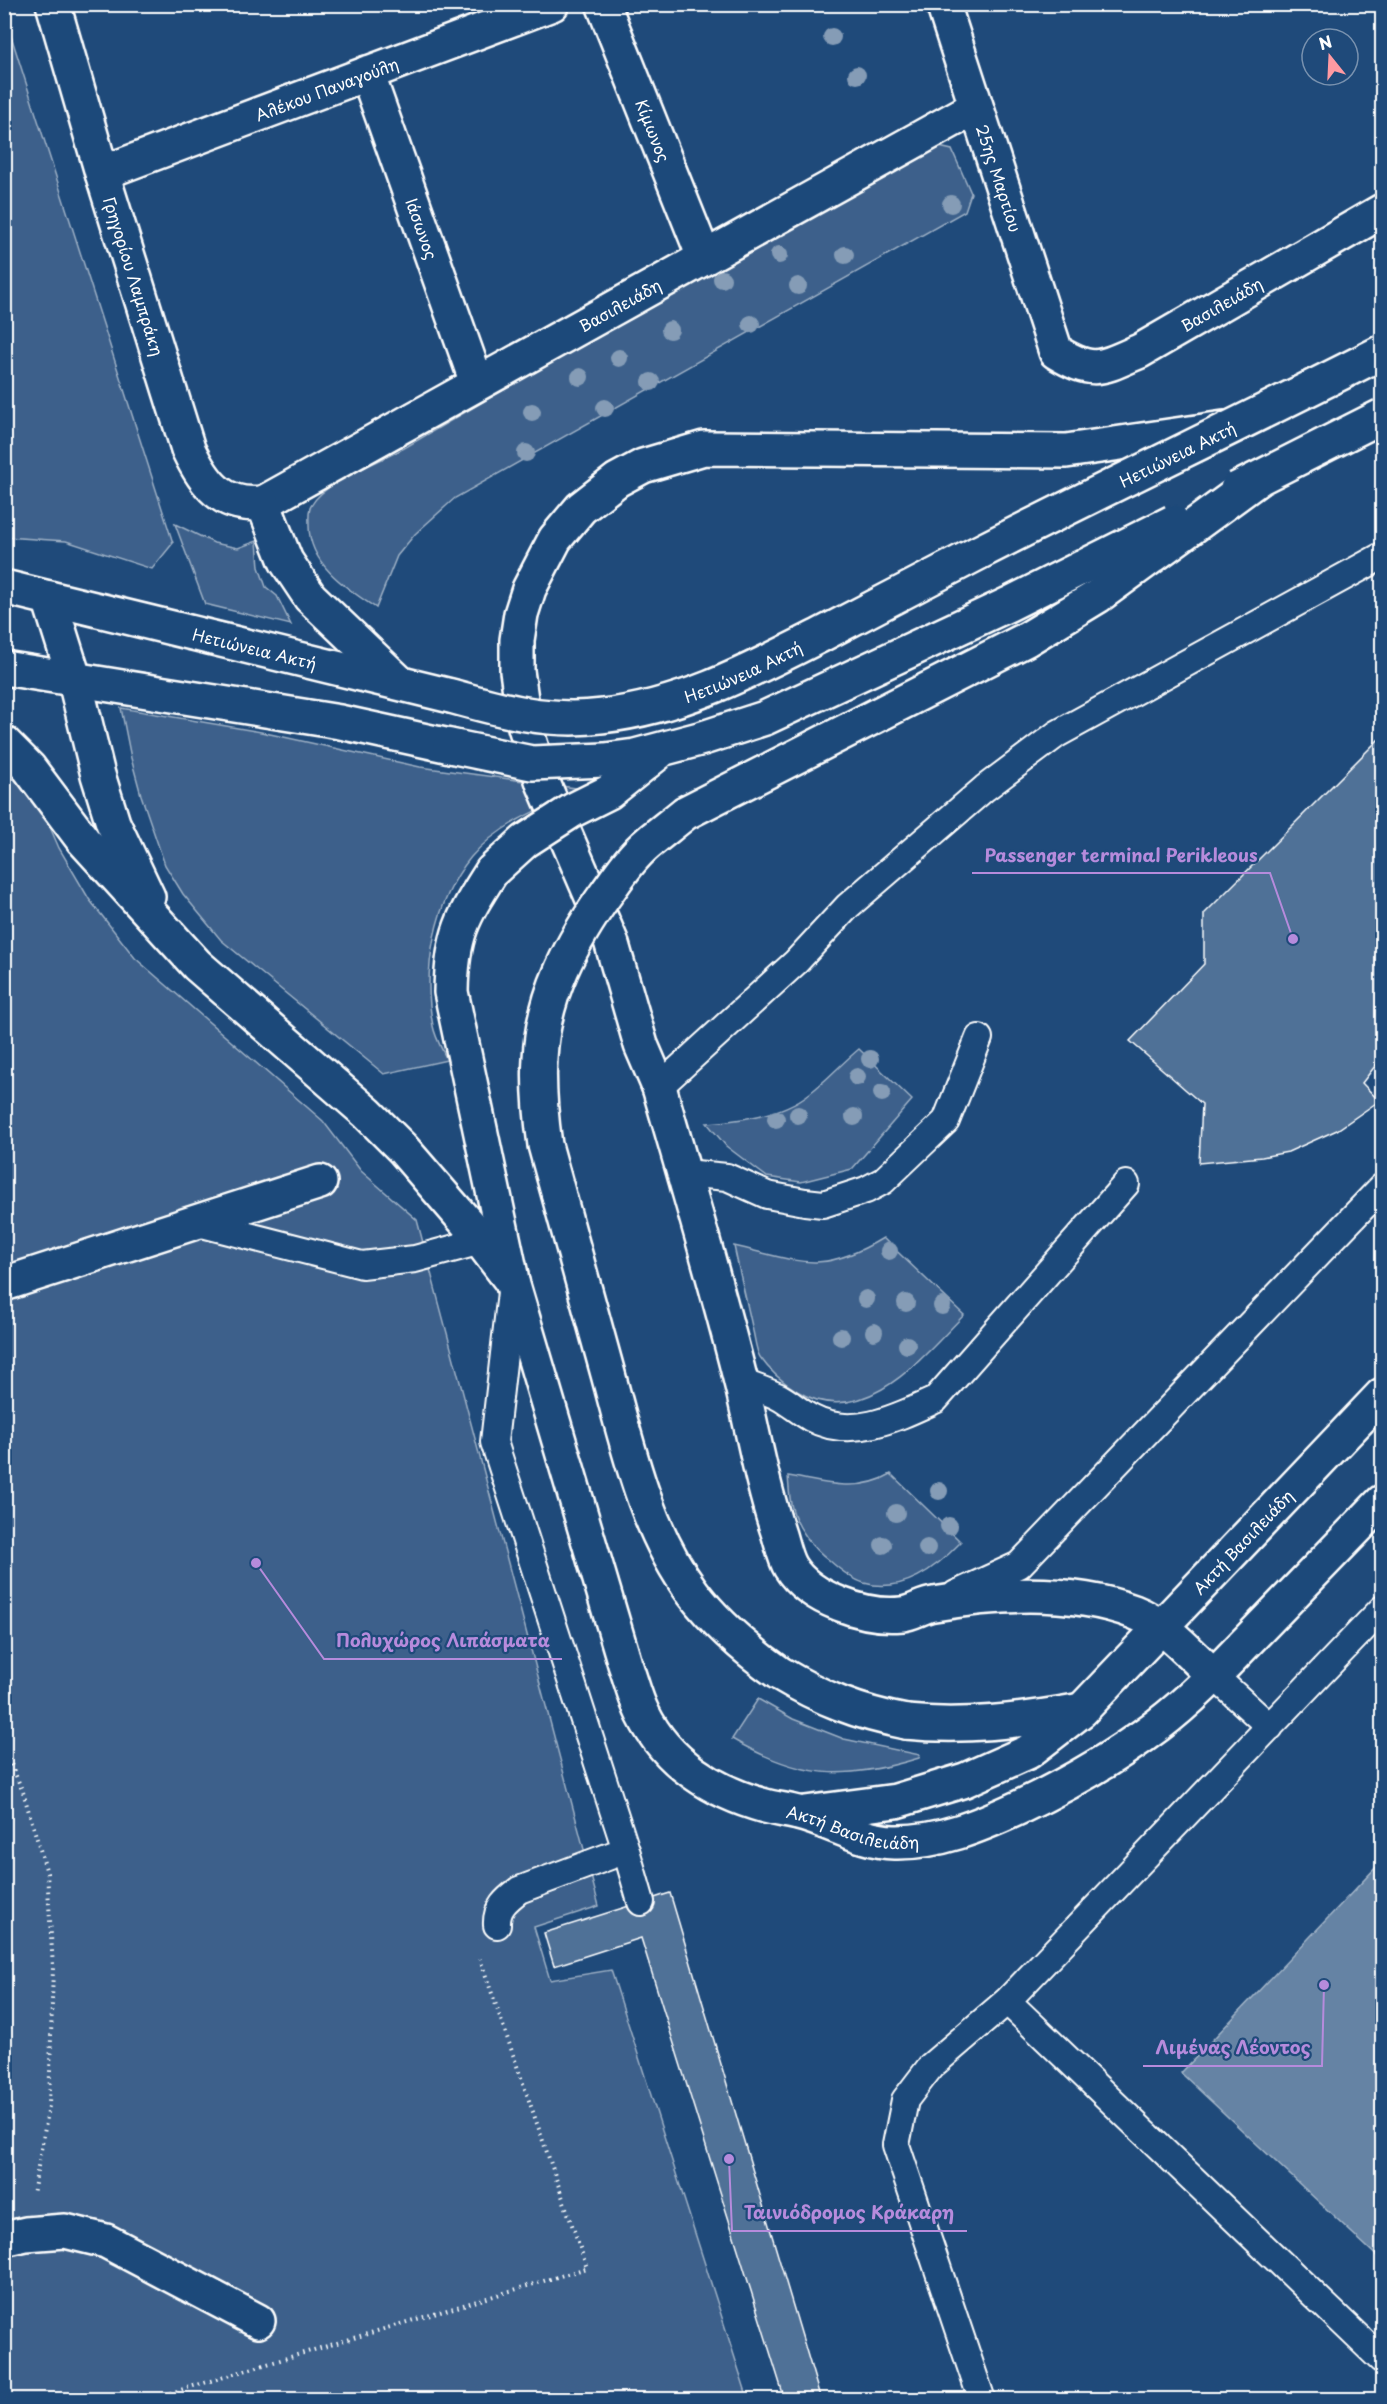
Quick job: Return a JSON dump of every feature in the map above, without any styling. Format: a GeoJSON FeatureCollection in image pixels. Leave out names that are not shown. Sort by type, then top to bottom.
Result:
{"type":"FeatureCollection","features":[{"type":"Feature","properties":{"kind":"main road","name":"Γρηγορίου Λαμπράκη"},"geometry":{"type":"LineString","coordinates":[[53,4],[102,173],[188,449],[204,479],[230,501],[247,505],[263,503]]}},
{"type":"Feature","properties":{"kind":"main road","name":"Αλέκου Παναγούλη"},"geometry":{"type":"LineString","coordinates":[[102,173],[552,4]]}},
{"type":"Feature","properties":{"kind":"main road","name":"Κίμωνος"},"geometry":{"type":"LineString","coordinates":[[603,4],[704,257]]}},
{"type":"Feature","properties":{"kind":"main road","name":"25ης Μαρτίου"},"geometry":{"type":"LineString","coordinates":[[942,4],[1056,352]]}},
{"type":"Feature","properties":{"kind":"main road","name":"Ιάσωνος"},"geometry":{"type":"LineString","coordinates":[[367,73],[477,383]]}},
{"type":"Feature","properties":{"kind":"main road","name":"Βασιλειάδη"},"geometry":{"type":"LineString","coordinates":[[263,503],[976,107]]}},
{"type":"Feature","properties":{"kind":"main road","name":"Βασιλειάδη"},"geometry":{"type":"LineString","coordinates":[[1056,352],[1078,366],[1103,367],[1140,351],[1383,211]]}},
{"type":"Feature","properties":{"kind":"main road","name":"Ηετιώνεια Ακτή"},"geometry":{"type":"LineString","coordinates":[[4,587],[400,682],[526,715],[600,717],[688,697],[741,675],[991,547],[1383,352]]}},
{"type":"Feature","properties":{"kind":"main road"},"geometry":{"type":"LineString","coordinates":[[4,668],[340,722],[532,763],[605,760],[664,749],[765,718],[1009,604],[1383,416]]}},
{"type":"Feature","properties":{"kind":"main road"},"geometry":{"type":"LineString","coordinates":[[1214,1675],[1160,1628],[1137,1613],[1076,1597],[1044,1595],[931,1604],[903,1614],[876,1613],[847,1607],[812,1591],[790,1567],[771,1506],[685,1173],[659,1087],[641,1045],[611,941],[543,783],[525,727],[517,671],[517,640],[521,614],[529,589],[555,539],[581,508],[617,480],[663,458],[704,448],[1066,451],[1236,426]]}},
{"type":"Feature","properties":{"kind":"main road"},"geometry":{"type":"LineString","coordinates":[[1081,1711],[1027,1720],[963,1725],[906,1722],[853,1710],[808,1690],[747,1651],[723,1628],[693,1592],[665,1545],[635,1472],[545,1145],[539,1100],[540,1057],[547,1009],[562,964],[584,925],[620,875],[647,843],[685,813],[1027,639],[1098,596],[1258,479]]}},
{"type":"Feature","properties":{"kind":"main road"},"geometry":{"type":"LineString","coordinates":[[263,503],[286,561],[310,597],[400,682]]}},
{"type":"Feature","properties":{"kind":"main road"},"geometry":{"type":"LineString","coordinates":[[49,598],[75,681],[98,776],[113,824],[163,928]]}},
{"type":"Feature","properties":{"kind":"main road"},"geometry":{"type":"LineString","coordinates":[[4,743],[29,768],[83,840],[197,965],[368,1113],[403,1149],[481,1241],[512,1282]]}},
{"type":"Feature","properties":{"kind":"main road"},"geometry":{"type":"LineString","coordinates":[[664,749],[609,792],[573,810],[525,841],[492,871],[467,909],[457,934],[451,992],[512,1282],[625,1664],[642,1712],[656,1737],[673,1757],[717,1788],[767,1807],[800,1814]]}},
{"type":"Feature","properties":{"kind":"main road"},"geometry":{"type":"LineString","coordinates":[[4,1284],[320,1182]]}},
{"type":"Feature","properties":{"kind":"main road","name":"Ακτή Βασιλειάδη"},"geometry":{"type":"LineString","coordinates":[[800,1814],[896,1801],[965,1780],[1028,1752],[1081,1711],[1383,1395]]}},
{"type":"Feature","properties":{"kind":"main road","name":"Ακτή Βασιλειάδη"},"geometry":{"type":"LineString","coordinates":[[800,1814],[867,1838],[892,1842],[916,1842],[976,1827],[1056,1790],[1118,1754],[1160,1723],[1214,1675],[1383,1502]]}},
{"type":"Feature","properties":{"kind":"main road"},"geometry":{"type":"LineString","coordinates":[[15,2236],[65,2231],[106,2241],[258,2321]]}},
{"type":"Feature","properties":{"kind":"lane"},"geometry":{"type":"LineString","coordinates":[[659,1087],[796,963],[848,906],[1014,764],[1057,734],[1383,556]]}},
{"type":"Feature","properties":{"kind":"lane"},"geometry":{"type":"LineString","coordinates":[[685,1173],[727,1177],[767,1195],[823,1204],[867,1190],[884,1181],[946,1121],[979,1038]]}},
{"type":"Feature","properties":{"kind":"lane"},"geometry":{"type":"LineString","coordinates":[[740,1381],[779,1397],[812,1419],[835,1426],[854,1428],[903,1415],[935,1400],[1126,1184]]}},
{"type":"Feature","properties":{"kind":"lane"},"geometry":{"type":"LineString","coordinates":[[931,1604],[984,1582],[1019,1564],[1383,1187]]}},
{"type":"Feature","properties":{"kind":"lane"},"geometry":{"type":"LineString","coordinates":[[194,1222],[362,1264],[415,1259],[481,1241]]}},
{"type":"Feature","properties":{"kind":"lane"},"geometry":{"type":"LineString","coordinates":[[512,1282],[494,1442],[641,1902]]}},
{"type":"Feature","properties":{"kind":"lane"},"geometry":{"type":"LineString","coordinates":[[982,2400],[896,2145],[905,2100],[931,2066],[1007,2001],[1383,1609]]}},
{"type":"Feature","properties":{"kind":"lane"},"geometry":{"type":"LineString","coordinates":[[1214,1675],[1270,1727]]}},
{"type":"Feature","properties":{"kind":"lane"},"geometry":{"type":"LineString","coordinates":[[496,1925],[496,1915],[504,1901],[519,1890],[626,1850]]}},
{"type":"Feature","properties":{"kind":"lane"},"geometry":{"type":"LineString","coordinates":[[1007,2001],[1383,2360]]}},
{"type":"Feature","properties":{"kind":"path"},"geometry":{"type":"LineString","coordinates":[[4,1748],[23,1792],[47,1873],[53,1967],[49,2106],[15,2236]]}},
{"type":"Feature","properties":{"kind":"path"},"geometry":{"type":"LineString","coordinates":[[147,2400],[587,2268],[480,1959]]}},
{"type":"Feature","properties":{"kind":"shaded area"},"geometry":{"type":"Polygon","coordinates":[[[4,14],[173,543],[152,569],[66,541],[5,537],[4,14]]]}},
{"type":"Feature","properties":{"kind":"shaded area"},"geometry":{"type":"Polygon","coordinates":[[[935,146],[952,150],[971,193],[965,211],[455,498],[415,534],[397,556],[376,608],[342,584],[322,563],[310,538],[309,513],[311,506],[328,488],[406,447],[935,146]]]}},
{"type":"Feature","properties":{"kind":"shaded area"},"geometry":{"type":"Polygon","coordinates":[[[175,524],[214,543],[238,548],[257,541],[259,567],[266,587],[277,596],[291,625],[205,604],[175,524]]]}},
{"type":"Feature","properties":{"kind":"shaded area"},"geometry":{"type":"Polygon","coordinates":[[[121,708],[261,732],[420,767],[583,789],[509,825],[482,845],[458,875],[440,915],[430,960],[430,1005],[433,1026],[447,1060],[384,1074],[221,940],[183,894],[165,865],[141,795],[121,708]]]}},
{"type":"Feature","properties":{"kind":"shaded area"},"geometry":{"type":"Polygon","coordinates":[[[4,761],[40,804],[59,848],[89,899],[135,958],[323,1121],[361,1171],[417,1220],[599,1906],[534,1927],[550,1980],[611,1970],[748,2399],[5,2399],[4,761]]]}},
{"type":"Feature","properties":{"kind":"shaded area"},"geometry":{"type":"Polygon","coordinates":[[[859,1049],[912,1100],[852,1169],[801,1182],[767,1177],[726,1146],[707,1123],[761,1116],[787,1107],[816,1088],[859,1049]]]}},
{"type":"Feature","properties":{"kind":"shaded area"},"geometry":{"type":"Polygon","coordinates":[[[883,1238],[964,1315],[911,1368],[890,1384],[868,1396],[845,1402],[821,1401],[797,1391],[772,1371],[759,1354],[734,1246],[810,1262],[842,1257],[883,1238]]]}},
{"type":"Feature","properties":{"kind":"shaded area"},"geometry":{"type":"Polygon","coordinates":[[[891,1474],[961,1542],[930,1569],[905,1582],[892,1585],[864,1583],[841,1570],[817,1550],[806,1537],[792,1508],[788,1476],[853,1485],[866,1484],[891,1474]]]}},
{"type":"Feature","properties":{"kind":"shaded area"},"geometry":{"type":"Polygon","coordinates":[[[758,1699],[793,1719],[844,1739],[920,1755],[919,1758],[845,1773],[802,1769],[780,1762],[732,1739],[758,1699]]]}},
{"type":"Feature","properties":{"kind":"shaded area"},"geometry":{"type":"Polygon","coordinates":[[[1382,1861],[1382,2261],[1181,2073],[1382,1861]]]}},
{"type":"Feature","properties":{"kind":"building"},"geometry":{"type":"Polygon","coordinates":[[[1382,736],[1382,1057],[1362,1083],[1379,1101],[1337,1130],[1288,1152],[1199,1163],[1202,1104],[1130,1041],[1204,964],[1204,914],[1382,736]]]}},
{"type":"Feature","properties":{"kind":"building"},"geometry":{"type":"Polygon","coordinates":[[[670,1893],[821,2400],[785,2400],[641,1938],[554,1966],[544,1933],[670,1893]]]}},
{"type":"Feature","properties":{"kind":"place","name":"Passenger terminal Perikleous"},"geometry":{"type":"Point","coordinates":[1293,939]}},
{"type":"Feature","properties":{"kind":"place","name":"Πολυχώρος Λιπάσματα"},"geometry":{"type":"Point","coordinates":[256,1563]}},
{"type":"Feature","properties":{"kind":"place","name":"Λιμένας Λέοντος"},"geometry":{"type":"Point","coordinates":[1324,1985]}},
{"type":"Feature","properties":{"kind":"place","name":"Ταινιόδρομος Κράκαρη"},"geometry":{"type":"Point","coordinates":[729,2159]}}]}
